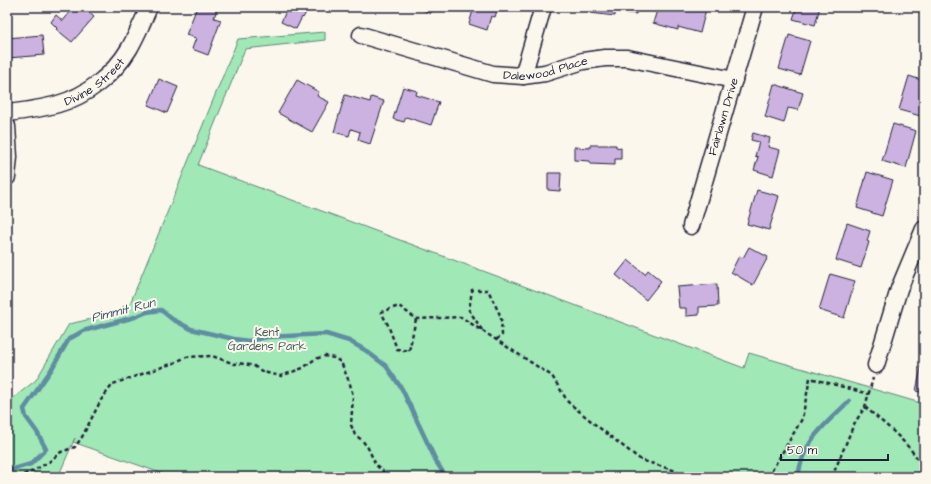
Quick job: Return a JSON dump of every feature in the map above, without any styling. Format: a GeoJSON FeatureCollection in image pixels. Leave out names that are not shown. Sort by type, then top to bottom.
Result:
{"type":"FeatureCollection","features":[{"type":"Feature","properties":{"kind":"street","name":"Divine Street"},"geometry":{"type":"LineString","coordinates":[[7,113],[60,104],[80,95],[99,83],[116,67],[128,50],[149,7]]}},
{"type":"Feature","properties":{"kind":"street"},"geometry":{"type":"LineString","coordinates":[[523,76],[543,7]]}},
{"type":"Feature","properties":{"kind":"street","name":"Fairlawn Drive"},"geometry":{"type":"LineString","coordinates":[[691,226],[755,7]]}},
{"type":"Feature","properties":{"kind":"street","name":"Dalewood Place"},"geometry":{"type":"LineString","coordinates":[[361,35],[493,74],[523,76],[545,73],[582,61],[605,58],[627,58],[734,80]]}},
{"type":"Feature","properties":{"kind":"street"},"geometry":{"type":"LineString","coordinates":[[7,126],[9,157],[7,177]]}},
{"type":"Feature","properties":{"kind":"street"},"geometry":{"type":"LineString","coordinates":[[876,365],[899,288],[924,229]]}},
{"type":"Feature","properties":{"kind":"path"},"geometry":{"type":"LineString","coordinates":[[484,332],[469,310],[472,290],[488,290],[501,317],[502,335],[496,340]]}},
{"type":"Feature","properties":{"kind":"path"},"geometry":{"type":"LineString","coordinates":[[416,319],[409,351],[397,349],[388,325],[381,312],[399,306],[416,319],[461,317],[552,376],[568,402],[641,460],[676,471],[682,477]]}},
{"type":"Feature","properties":{"kind":"path"},"geometry":{"type":"LineString","coordinates":[[17,477],[31,472],[61,452],[75,447],[82,437],[100,400],[113,384],[174,363],[186,357],[212,356],[235,364],[239,363],[254,366],[263,372],[281,376],[303,368],[314,359],[325,356],[334,358],[341,362],[353,396],[351,425],[355,435],[362,440],[368,448],[376,465],[388,477]]}},
{"type":"Feature","properties":{"kind":"path"},"geometry":{"type":"LineString","coordinates":[[832,477],[854,424],[865,407],[876,365]]}},
{"type":"Feature","properties":{"kind":"path"},"geometry":{"type":"LineString","coordinates":[[768,477],[802,419],[810,378],[869,394]]}},
{"type":"Feature","properties":{"kind":"path"},"geometry":{"type":"LineString","coordinates":[[865,407],[898,436],[912,451],[924,470]]}},
{"type":"Feature","properties":{"kind":"green space","name":"Kent Gardens Park"},"geometry":{"type":"Polygon","coordinates":[[[325,32],[325,40],[245,49],[198,165],[744,368],[749,353],[924,404],[924,477],[172,477],[73,442],[58,477],[7,477],[7,403],[36,380],[69,324],[127,311],[238,39],[325,32]]]}},
{"type":"Feature","properties":{"kind":"building"},"geometry":{"type":"Polygon","coordinates":[[[74,7],[83,7],[94,17],[72,42],[56,29],[57,28],[51,22],[56,15],[63,21],[74,7]]]}},
{"type":"Feature","properties":{"kind":"building"},"geometry":{"type":"Polygon","coordinates":[[[197,7],[211,7],[217,9],[214,18],[221,20],[208,55],[192,49],[196,38],[186,35],[197,7]]]}},
{"type":"Feature","properties":{"kind":"building"},"geometry":{"type":"Polygon","coordinates":[[[284,7],[309,7],[296,29],[281,22],[287,9],[284,7]]]}},
{"type":"Feature","properties":{"kind":"building"},"geometry":{"type":"Polygon","coordinates":[[[419,7],[435,7],[430,14],[419,7]]]}},
{"type":"Feature","properties":{"kind":"building"},"geometry":{"type":"Polygon","coordinates":[[[474,7],[498,7],[495,17],[491,16],[487,30],[469,24],[474,7]]]}},
{"type":"Feature","properties":{"kind":"building"},"geometry":{"type":"Polygon","coordinates":[[[590,7],[637,7],[636,14],[615,11],[615,16],[590,13],[590,7]]]}},
{"type":"Feature","properties":{"kind":"building"},"geometry":{"type":"Polygon","coordinates":[[[658,7],[697,7],[706,9],[700,33],[678,27],[678,30],[653,23],[658,7]]]}},
{"type":"Feature","properties":{"kind":"building"},"geometry":{"type":"Polygon","coordinates":[[[797,7],[820,7],[815,25],[793,19],[797,7]]]}},
{"type":"Feature","properties":{"kind":"building"},"geometry":{"type":"Polygon","coordinates":[[[42,35],[44,55],[8,58],[7,38],[42,35]]]}},
{"type":"Feature","properties":{"kind":"building"},"geometry":{"type":"Polygon","coordinates":[[[789,35],[810,41],[800,75],[779,69],[789,35]]]}},
{"type":"Feature","properties":{"kind":"building"},"geometry":{"type":"Polygon","coordinates":[[[909,76],[924,81],[924,117],[899,110],[909,76]]]}},
{"type":"Feature","properties":{"kind":"building"},"geometry":{"type":"Polygon","coordinates":[[[159,79],[178,87],[167,113],[148,105],[159,79]]]}},
{"type":"Feature","properties":{"kind":"building"},"geometry":{"type":"Polygon","coordinates":[[[297,80],[319,92],[317,96],[329,102],[312,132],[278,113],[297,80]]]}},
{"type":"Feature","properties":{"kind":"building"},"geometry":{"type":"Polygon","coordinates":[[[774,84],[803,93],[798,110],[788,108],[784,123],[765,117],[774,84]]]}},
{"type":"Feature","properties":{"kind":"building"},"geometry":{"type":"Polygon","coordinates":[[[403,87],[417,91],[416,95],[439,102],[431,125],[406,117],[404,122],[393,119],[403,87]]]}},
{"type":"Feature","properties":{"kind":"building"},"geometry":{"type":"Polygon","coordinates":[[[345,95],[370,102],[371,97],[384,101],[370,144],[358,140],[360,132],[351,129],[349,136],[334,132],[345,95]]]}},
{"type":"Feature","properties":{"kind":"building"},"geometry":{"type":"Polygon","coordinates":[[[893,124],[916,131],[906,168],[882,161],[893,124]]]}},
{"type":"Feature","properties":{"kind":"building"},"geometry":{"type":"Polygon","coordinates":[[[753,133],[770,138],[768,147],[780,150],[773,176],[754,170],[758,157],[755,156],[759,142],[751,140],[753,133]]]}},
{"type":"Feature","properties":{"kind":"building"},"geometry":{"type":"Polygon","coordinates":[[[590,145],[616,145],[616,147],[621,148],[621,159],[615,159],[615,165],[590,164],[590,161],[574,160],[574,147],[590,148],[590,145]]]}},
{"type":"Feature","properties":{"kind":"building"},"geometry":{"type":"Polygon","coordinates":[[[867,172],[893,180],[882,216],[857,208],[867,172]]]}},
{"type":"Feature","properties":{"kind":"building"},"geometry":{"type":"Polygon","coordinates":[[[548,173],[561,173],[560,191],[548,190],[548,173]]]}},
{"type":"Feature","properties":{"kind":"building"},"geometry":{"type":"Polygon","coordinates":[[[757,190],[779,196],[769,230],[747,224],[757,190]]]}},
{"type":"Feature","properties":{"kind":"building"},"geometry":{"type":"Polygon","coordinates":[[[847,223],[870,231],[867,241],[869,242],[861,268],[836,260],[847,223]]]}},
{"type":"Feature","properties":{"kind":"building"},"geometry":{"type":"Polygon","coordinates":[[[749,247],[768,257],[753,285],[731,272],[739,256],[743,258],[749,247]]]}},
{"type":"Feature","properties":{"kind":"building"},"geometry":{"type":"Polygon","coordinates":[[[628,260],[645,274],[648,270],[661,281],[646,300],[616,275],[628,260]]]}},
{"type":"Feature","properties":{"kind":"building"},"geometry":{"type":"Polygon","coordinates":[[[830,274],[855,281],[844,318],[819,310],[830,274]]]}},
{"type":"Feature","properties":{"kind":"building"},"geometry":{"type":"Polygon","coordinates":[[[717,284],[718,306],[699,307],[699,315],[686,316],[686,308],[679,308],[677,287],[717,284]]]}},
{"type":"Feature","properties":{"kind":"building"},"geometry":{"type":"Polygon","coordinates":[[[921,368],[924,369],[924,393],[916,391],[921,368]]]}},
{"type":"Feature","properties":{"kind":"waterway","name":"Pimmit Run"},"geometry":{"type":"LineString","coordinates":[[7,471],[31,464],[46,449],[37,432],[26,417],[24,409],[51,370],[69,339],[83,331],[135,317],[147,312],[161,310],[172,319],[191,329],[234,339],[249,341],[267,337],[326,334],[349,341],[365,350],[386,366],[402,389],[437,463],[446,477]]}},
{"type":"Feature","properties":{"kind":"waterway"},"geometry":{"type":"LineString","coordinates":[[798,477],[805,453],[816,434],[849,401]]}}]}
